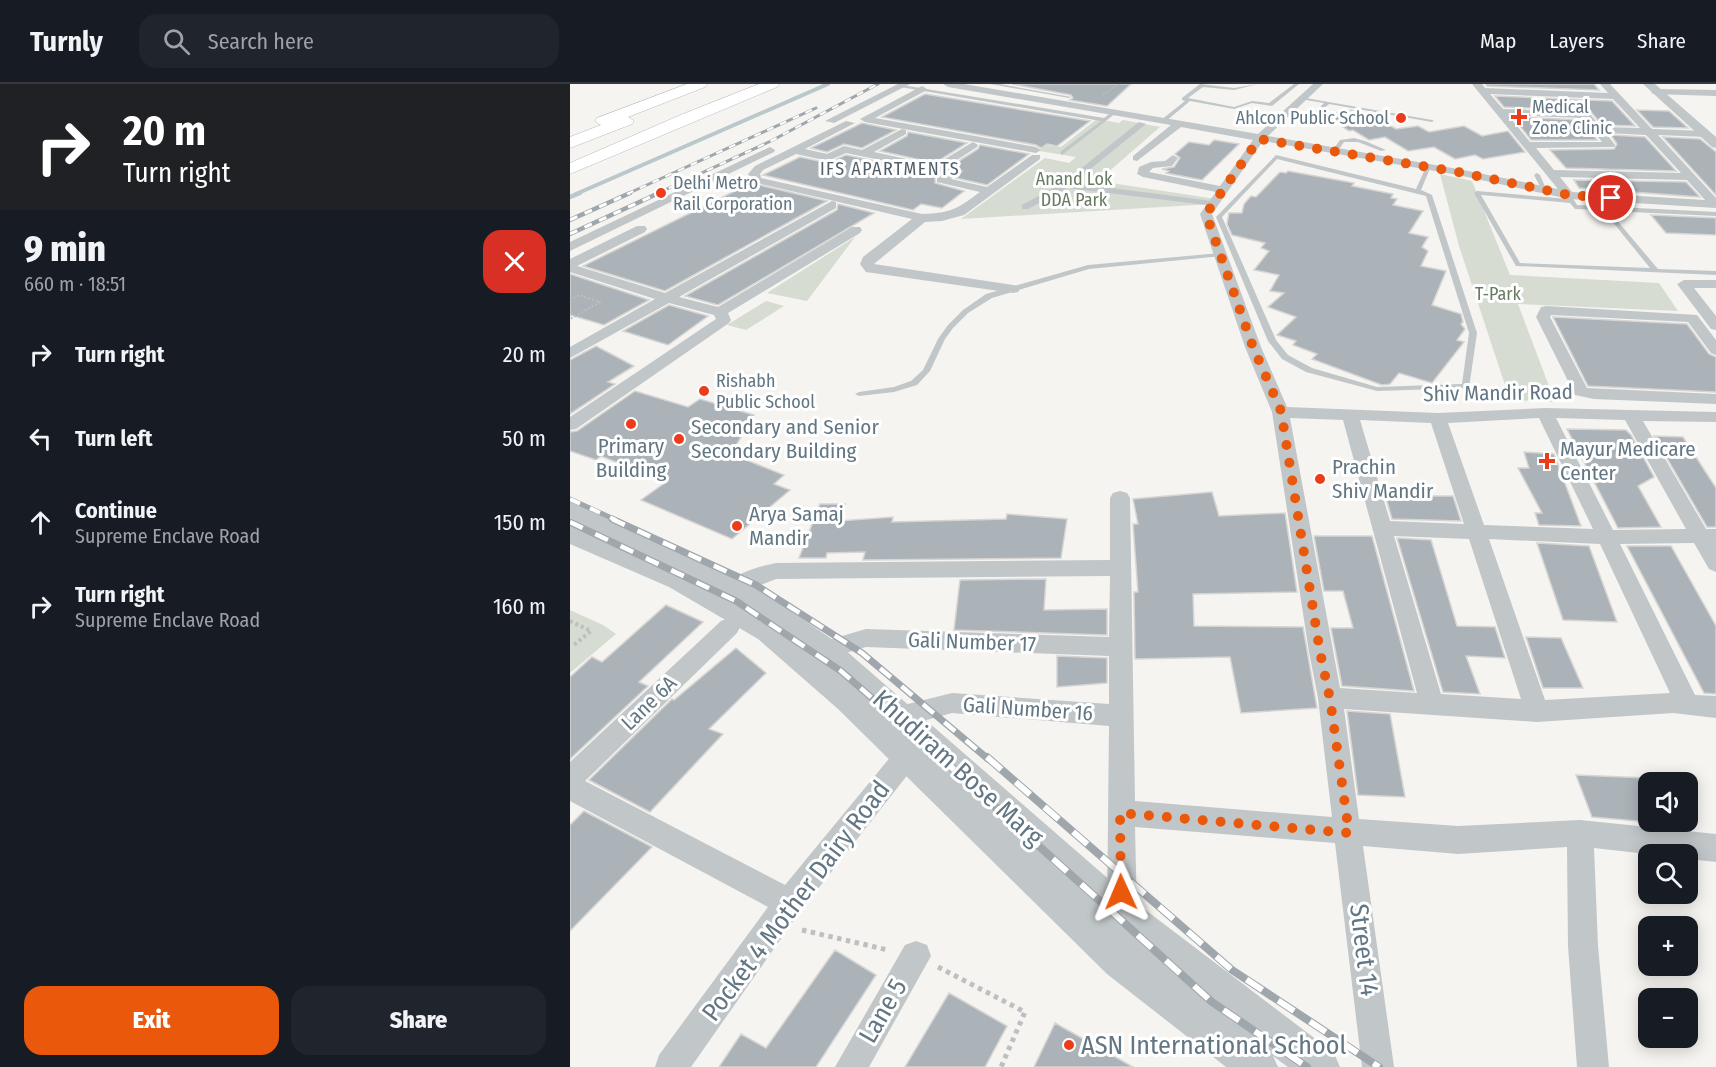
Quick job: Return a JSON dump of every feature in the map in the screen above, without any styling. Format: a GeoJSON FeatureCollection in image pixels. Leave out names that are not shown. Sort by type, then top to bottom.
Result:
{"type":"FeatureCollection","features":[{"type":"Feature","properties":{"kind":"highway"},"geometry":{"type":"LineString","coordinates":[[570,133],[700,84]]}},
{"type":"Feature","properties":{"kind":"highway"},"geometry":{"type":"LineString","coordinates":[[570,154],[578,145],[619,124],[720,84]]}},
{"type":"Feature","properties":{"kind":"highway"},"geometry":{"type":"LineString","coordinates":[[578,145],[743,84]]}},
{"type":"Feature","properties":{"kind":"highway"},"geometry":{"type":"LineString","coordinates":[[570,169],[688,117],[772,84]]}},
{"type":"Feature","properties":{"kind":"street"},"geometry":{"type":"LineString","coordinates":[[948,84],[1027,94],[1110,116],[1163,121],[1429,167],[1545,190],[1571,198],[1716,207]]}},
{"type":"Feature","properties":{"kind":"street"},"geometry":{"type":"LineString","coordinates":[[1066,185],[1212,204],[1259,139],[1318,84]]}},
{"type":"Feature","properties":{"kind":"street"},"geometry":{"type":"LineString","coordinates":[[1605,84],[1716,207]]}},
{"type":"Feature","properties":{"kind":"street"},"geometry":{"type":"LineString","coordinates":[[570,247],[903,85]]}},
{"type":"Feature","properties":{"kind":"street"},"geometry":{"type":"LineString","coordinates":[[1480,88],[1615,96]]}},
{"type":"Feature","properties":{"kind":"street"},"geometry":{"type":"LineString","coordinates":[[1480,88],[1571,198]]}},
{"type":"Feature","properties":{"kind":"street"},"geometry":{"type":"LineString","coordinates":[[1652,88],[1716,93]]}},
{"type":"Feature","properties":{"kind":"street"},"geometry":{"type":"LineString","coordinates":[[1652,88],[1716,144]]}},
{"type":"Feature","properties":{"kind":"street"},"geometry":{"type":"LineString","coordinates":[[922,89],[865,119],[1036,150]]}},
{"type":"Feature","properties":{"kind":"street"},"geometry":{"type":"LineString","coordinates":[[1500,112],[1586,115],[1610,146],[1527,145]]}},
{"type":"Feature","properties":{"kind":"street"},"geometry":{"type":"LineString","coordinates":[[728,171],[755,176],[757,180],[922,218],[942,217],[960,212],[1036,157],[833,120]]}},
{"type":"Feature","properties":{"kind":"street"},"geometry":{"type":"LineString","coordinates":[[755,176],[759,168],[850,123]]}},
{"type":"Feature","properties":{"kind":"street"},"geometry":{"type":"LineString","coordinates":[[1025,207],[1066,185],[1142,124]]}},
{"type":"Feature","properties":{"kind":"street"},"geometry":{"type":"LineString","coordinates":[[1137,158],[1179,124]]}},
{"type":"Feature","properties":{"kind":"street"},"geometry":{"type":"LineString","coordinates":[[1599,130],[1706,134]]}},
{"type":"Feature","properties":{"kind":"street"},"geometry":{"type":"LineString","coordinates":[[864,153],[902,132]]}},
{"type":"Feature","properties":{"kind":"street"},"geometry":{"type":"LineString","coordinates":[[937,168],[973,145]]}},
{"type":"Feature","properties":{"kind":"street"},"geometry":{"type":"LineString","coordinates":[[794,150],[828,158],[844,149],[937,168],[954,172],[941,180],[990,191]]}},
{"type":"Feature","properties":{"kind":"street"},"geometry":{"type":"LineString","coordinates":[[1173,158],[1168,164],[1150,165],[1143,169],[1143,174],[1223,190]]}},
{"type":"Feature","properties":{"kind":"street"},"geometry":{"type":"LineString","coordinates":[[1552,173],[1691,177]]}},
{"type":"Feature","properties":{"kind":"street","name":"Street 14"},"geometry":{"type":"LineString","coordinates":[[1212,204],[1206,214],[1253,347],[1281,411],[1320,652],[1330,699],[1378,1067]]}},
{"type":"Feature","properties":{"kind":"street"},"geometry":{"type":"LineString","coordinates":[[570,353],[832,205]]}},
{"type":"Feature","properties":{"kind":"street"},"geometry":{"type":"LineString","coordinates":[[922,218],[868,260],[867,264],[871,269],[1013,289]]}},
{"type":"Feature","properties":{"kind":"street"},"geometry":{"type":"LineString","coordinates":[[570,264],[651,224]]}},
{"type":"Feature","properties":{"kind":"street"},"geometry":{"type":"LineString","coordinates":[[570,268],[665,298],[720,312],[856,230]]}},
{"type":"Feature","properties":{"kind":"street"},"geometry":{"type":"LineString","coordinates":[[1716,284],[1684,284],[1716,326]]}},
{"type":"Feature","properties":{"kind":"street"},"geometry":{"type":"LineString","coordinates":[[1716,350],[1692,318],[1546,310],[1543,317],[1581,391],[1594,394],[1716,399]]}},
{"type":"Feature","properties":{"kind":"street"},"geometry":{"type":"LineString","coordinates":[[570,424],[724,320],[720,312]]}},
{"type":"Feature","properties":{"kind":"street"},"geometry":{"type":"LineString","coordinates":[[1666,397],[1679,416]]}},
{"type":"Feature","properties":{"kind":"street","name":"Shiv Mandir Road"},"geometry":{"type":"LineString","coordinates":[[1281,411],[1438,417],[1545,413],[1716,417]]}},
{"type":"Feature","properties":{"kind":"street"},"geometry":{"type":"LineString","coordinates":[[1545,413],[1680,685],[1686,705]]}},
{"type":"Feature","properties":{"kind":"street"},"geometry":{"type":"LineString","coordinates":[[1350,414],[1432,705]]}},
{"type":"Feature","properties":{"kind":"street"},"geometry":{"type":"LineString","coordinates":[[1631,415],[1708,535],[1716,564]]}},
{"type":"Feature","properties":{"kind":"street"},"geometry":{"type":"LineString","coordinates":[[1438,417],[1537,711]]}},
{"type":"Feature","properties":{"kind":"street"},"geometry":{"type":"LineString","coordinates":[[1120,498],[1122,915]]}},
{"type":"Feature","properties":{"kind":"street","name":"Khudiram Bose Marg"},"geometry":{"type":"LineString","coordinates":[[570,508],[622,545],[678,580],[768,631],[848,700],[910,736],[1122,915],[1320,1067]]}},
{"type":"Feature","properties":{"kind":"street"},"geometry":{"type":"LineString","coordinates":[[1382,528],[1606,537],[1708,535]]}},
{"type":"Feature","properties":{"kind":"street","name":"Khudiram Bose Marg"},"geometry":{"type":"LineString","coordinates":[[570,534],[622,545],[736,587],[826,650],[910,736],[1120,961],[1258,1067]]}},
{"type":"Feature","properties":{"kind":"street"},"geometry":{"type":"LineString","coordinates":[[736,587],[765,573],[776,571],[1120,568]]}},
{"type":"Feature","properties":{"kind":"street","name":"Lane 6A"},"geometry":{"type":"LineString","coordinates":[[570,778],[729,627]]}},
{"type":"Feature","properties":{"kind":"street","name":"Gali Number 17"},"geometry":{"type":"LineString","coordinates":[[826,650],[866,638],[1120,647]]}},
{"type":"Feature","properties":{"kind":"street"},"geometry":{"type":"LineString","coordinates":[[1330,699],[1537,711],[1673,703],[1716,707]]}},
{"type":"Feature","properties":{"kind":"street","name":"Gali Number 16"},"geometry":{"type":"LineString","coordinates":[[910,736],[952,703],[1121,716]]}},
{"type":"Feature","properties":{"kind":"street","name":"Pocket 4 Mother Dairy Road"},"geometry":{"type":"LineString","coordinates":[[671,1067],[910,736]]}},
{"type":"Feature","properties":{"kind":"street"},"geometry":{"type":"LineString","coordinates":[[570,787],[789,903]]}},
{"type":"Feature","properties":{"kind":"street"},"geometry":{"type":"LineString","coordinates":[[1120,813],[1458,840],[1580,833],[1716,848]]}},
{"type":"Feature","properties":{"kind":"street"},"geometry":{"type":"LineString","coordinates":[[1580,833],[1583,946],[1593,1067]]}},
{"type":"Feature","properties":{"kind":"street","name":"Lane 5"},"geometry":{"type":"LineString","coordinates":[[851,1067],[916,956]]}},
{"type":"Feature","properties":{"kind":"lane"},"geometry":{"type":"LineString","coordinates":[[992,84],[1027,94],[1069,97]]}},
{"type":"Feature","properties":{"kind":"lane"},"geometry":{"type":"LineString","coordinates":[[1027,94],[1042,84]]}},
{"type":"Feature","properties":{"kind":"lane"},"geometry":{"type":"LineString","coordinates":[[1256,84],[1234,89],[1203,85],[1184,99],[1234,108],[1252,102],[1270,105],[1297,84]]}},
{"type":"Feature","properties":{"kind":"lane"},"geometry":{"type":"LineString","coordinates":[[903,85],[1110,116]]}},
{"type":"Feature","properties":{"kind":"lane"},"geometry":{"type":"LineString","coordinates":[[1302,98],[1432,122]]}},
{"type":"Feature","properties":{"kind":"lane"},"geometry":{"type":"LineString","coordinates":[[1163,121],[1188,101]]}},
{"type":"Feature","properties":{"kind":"lane"},"geometry":{"type":"LineString","coordinates":[[1312,118],[1327,103]]}},
{"type":"Feature","properties":{"kind":"lane"},"geometry":{"type":"LineString","coordinates":[[1062,153],[1110,116]]}},
{"type":"Feature","properties":{"kind":"lane"},"geometry":{"type":"LineString","coordinates":[[1335,151],[1342,141],[1351,139],[1364,141],[1383,150]]}},
{"type":"Feature","properties":{"kind":"lane"},"geometry":{"type":"LineString","coordinates":[[1275,157],[1418,191],[1429,195],[1473,333],[1466,386],[1377,389],[1309,370],[1285,357],[1272,341],[1219,217],[1275,157]]}},
{"type":"Feature","properties":{"kind":"lane"},"geometry":{"type":"LineString","coordinates":[[1418,191],[1429,167]]}},
{"type":"Feature","properties":{"kind":"lane"},"geometry":{"type":"LineString","coordinates":[[1537,175],[1545,190]]}},
{"type":"Feature","properties":{"kind":"lane"},"geometry":{"type":"LineString","coordinates":[[1716,207],[1575,207],[1571,198],[1477,193],[1518,265],[1716,273]]}},
{"type":"Feature","properties":{"kind":"lane"},"geometry":{"type":"LineString","coordinates":[[1605,208],[1656,271]]}},
{"type":"Feature","properties":{"kind":"lane"},"geometry":{"type":"LineString","coordinates":[[859,394],[905,388],[914,383],[928,369],[945,334],[956,320],[989,296],[1088,267],[1220,255]]}},
{"type":"Feature","properties":{"kind":"path"},"geometry":{"type":"LineString","coordinates":[[570,300],[579,296],[600,302],[570,319]]}},
{"type":"Feature","properties":{"kind":"path"},"geometry":{"type":"LineString","coordinates":[[570,621],[591,631],[572,647]]}},
{"type":"Feature","properties":{"kind":"path"},"geometry":{"type":"LineString","coordinates":[[572,647],[582,638]]}},
{"type":"Feature","properties":{"kind":"green space","name":"Anand Lok DDA Park"},"geometry":{"type":"Polygon","coordinates":[[[1097,119],[1119,123],[1123,120],[1160,127],[1098,181],[1216,199],[1212,204],[961,219],[1045,158],[1069,163],[1076,157],[1039,151],[1046,145],[1061,147],[1097,119]]]}},
{"type":"Feature","properties":{"kind":"green space","name":"T-Park"},"geometry":{"type":"Polygon","coordinates":[[[1440,174],[1472,181],[1510,275],[1659,283],[1678,311],[1518,304],[1555,402],[1510,400],[1459,246],[1440,174]]]}},
{"type":"Feature","properties":{"kind":"green space"},"geometry":{"type":"Polygon","coordinates":[[[855,237],[807,301],[767,293],[855,237]]]}},
{"type":"Feature","properties":{"kind":"green space"},"geometry":{"type":"Polygon","coordinates":[[[766,301],[784,306],[746,330],[727,325],[766,301]]]}},
{"type":"Feature","properties":{"kind":"green space"},"geometry":{"type":"Polygon","coordinates":[[[570,610],[603,625],[616,634],[570,673],[570,610]]]}},
{"type":"Feature","properties":{"kind":"building"},"geometry":{"type":"Polygon","coordinates":[[[1012,84],[1131,84],[1107,106],[1070,100],[1073,98],[1071,95],[1012,84]]]}},
{"type":"Feature","properties":{"kind":"building"},"geometry":{"type":"Polygon","coordinates":[[[1486,84],[1594,84],[1599,90],[1487,86],[1486,84]]]}},
{"type":"Feature","properties":{"kind":"building"},"geometry":{"type":"Polygon","coordinates":[[[925,94],[1090,121],[1057,146],[1047,144],[1041,148],[1036,145],[882,117],[925,94]]]}},
{"type":"Feature","properties":{"kind":"building"},"geometry":{"type":"Polygon","coordinates":[[[1495,96],[1612,101],[1635,126],[1602,125],[1591,112],[1586,110],[1504,107],[1495,96]]]}},
{"type":"Feature","properties":{"kind":"building"},"geometry":{"type":"Polygon","coordinates":[[[1352,110],[1358,114],[1368,113],[1396,129],[1418,126],[1429,132],[1464,126],[1482,136],[1508,131],[1525,152],[1483,159],[1475,155],[1455,159],[1434,147],[1408,151],[1385,137],[1369,140],[1353,130],[1349,131],[1324,115],[1352,110]]]}},
{"type":"Feature","properties":{"kind":"building"},"geometry":{"type":"Polygon","coordinates":[[[1637,110],[1669,111],[1688,128],[1653,127],[1637,110]]]}},
{"type":"Feature","properties":{"kind":"building"},"geometry":{"type":"Polygon","coordinates":[[[1513,117],[1582,120],[1597,140],[1531,140],[1513,117]]]}},
{"type":"Feature","properties":{"kind":"building"},"geometry":{"type":"Polygon","coordinates":[[[862,123],[896,130],[862,148],[844,144],[827,152],[811,148],[862,123]]]}},
{"type":"Feature","properties":{"kind":"building"},"geometry":{"type":"Polygon","coordinates":[[[908,132],[967,143],[935,163],[880,151],[907,136],[908,132]]]}},
{"type":"Feature","properties":{"kind":"building"},"geometry":{"type":"Polygon","coordinates":[[[1611,135],[1645,137],[1676,171],[1566,168],[1550,150],[1614,149],[1617,144],[1611,135]]]}},
{"type":"Feature","properties":{"kind":"building"},"geometry":{"type":"Polygon","coordinates":[[[1663,137],[1700,139],[1716,152],[1716,195],[1663,137]]]}},
{"type":"Feature","properties":{"kind":"building"},"geometry":{"type":"Polygon","coordinates":[[[1214,140],[1239,144],[1202,180],[1166,173],[1169,171],[1162,169],[1174,167],[1180,158],[1175,154],[1189,142],[1209,145],[1214,140]]]}},
{"type":"Feature","properties":{"kind":"building"},"geometry":{"type":"Polygon","coordinates":[[[980,145],[1029,154],[987,185],[956,178],[962,171],[951,166],[978,149],[980,145]]]}},
{"type":"Feature","properties":{"kind":"building"},"geometry":{"type":"Polygon","coordinates":[[[846,155],[938,174],[935,183],[964,191],[942,208],[921,204],[913,210],[763,175],[800,157],[828,163],[846,155]]]}},
{"type":"Feature","properties":{"kind":"building"},"geometry":{"type":"Polygon","coordinates":[[[1288,171],[1354,183],[1352,186],[1393,194],[1391,198],[1397,199],[1393,205],[1423,211],[1409,233],[1428,237],[1422,247],[1428,251],[1421,266],[1446,271],[1432,305],[1461,314],[1463,322],[1461,324],[1465,329],[1457,340],[1464,342],[1432,383],[1399,373],[1390,384],[1382,385],[1312,359],[1317,354],[1293,345],[1296,341],[1277,335],[1296,317],[1268,307],[1284,293],[1270,291],[1279,275],[1254,270],[1269,251],[1261,248],[1265,243],[1232,235],[1227,224],[1229,213],[1242,213],[1244,204],[1251,196],[1256,197],[1280,172],[1288,171]]]}},
{"type":"Feature","properties":{"kind":"building"},"geometry":{"type":"Polygon","coordinates":[[[1574,180],[1686,182],[1700,197],[1579,188],[1574,180]]]}},
{"type":"Feature","properties":{"kind":"building"},"geometry":{"type":"Polygon","coordinates":[[[751,183],[827,201],[665,291],[583,266],[751,183]]]}},
{"type":"Feature","properties":{"kind":"building"},"geometry":{"type":"Polygon","coordinates":[[[838,204],[874,213],[718,305],[685,296],[837,210],[838,204]]]}},
{"type":"Feature","properties":{"kind":"building"},"geometry":{"type":"Polygon","coordinates":[[[1651,215],[1716,218],[1716,235],[1666,233],[1651,215]]]}},
{"type":"Feature","properties":{"kind":"building"},"geometry":{"type":"Polygon","coordinates":[[[570,274],[649,300],[604,325],[570,315],[570,274]]]}},
{"type":"Feature","properties":{"kind":"building"},"geometry":{"type":"Polygon","coordinates":[[[669,305],[708,316],[668,345],[623,331],[669,305]]]}},
{"type":"Feature","properties":{"kind":"building"},"geometry":{"type":"Polygon","coordinates":[[[1553,317],[1687,324],[1709,354],[1716,357],[1716,392],[1588,386],[1553,317]]]}},
{"type":"Feature","properties":{"kind":"building"},"geometry":{"type":"Polygon","coordinates":[[[596,346],[634,366],[608,382],[615,384],[570,414],[570,360],[596,346]]]}},
{"type":"Feature","properties":{"kind":"building"},"geometry":{"type":"Polygon","coordinates":[[[635,391],[688,407],[700,399],[754,415],[731,454],[784,475],[774,484],[790,490],[732,539],[641,500],[666,482],[601,456],[596,460],[570,451],[570,432],[577,431],[635,391]]]}},
{"type":"Feature","properties":{"kind":"building"},"geometry":{"type":"Polygon","coordinates":[[[1567,429],[1626,430],[1631,435],[1654,477],[1638,486],[1661,527],[1618,528],[1567,429]]]}},
{"type":"Feature","properties":{"kind":"building"},"geometry":{"type":"Polygon","coordinates":[[[1654,436],[1683,437],[1716,488],[1716,527],[1707,527],[1654,436]]]}},
{"type":"Feature","properties":{"kind":"building"},"geometry":{"type":"Polygon","coordinates":[[[1524,452],[1554,454],[1581,526],[1539,525],[1535,513],[1542,513],[1518,468],[1529,468],[1524,452]]]}},
{"type":"Feature","properties":{"kind":"building"},"geometry":{"type":"Polygon","coordinates":[[[1212,492],[1219,516],[1285,513],[1297,592],[1193,594],[1194,626],[1303,627],[1317,708],[1241,713],[1230,657],[1135,659],[1134,592],[1138,592],[1133,524],[1138,524],[1133,499],[1212,492]]]}},
{"type":"Feature","properties":{"kind":"building"},"geometry":{"type":"Polygon","coordinates":[[[1398,496],[1453,496],[1461,521],[1392,519],[1386,498],[1399,498],[1398,496]]]}},
{"type":"Feature","properties":{"kind":"building"},"geometry":{"type":"Polygon","coordinates":[[[820,504],[845,504],[839,521],[893,517],[892,522],[1006,519],[1007,514],[1067,519],[1061,558],[863,560],[865,552],[827,553],[826,558],[799,558],[820,504]]]}},
{"type":"Feature","properties":{"kind":"building"},"geometry":{"type":"Polygon","coordinates":[[[1314,536],[1372,536],[1414,691],[1342,686],[1331,628],[1353,628],[1343,591],[1324,591],[1314,536]]]}},
{"type":"Feature","properties":{"kind":"building"},"geometry":{"type":"Polygon","coordinates":[[[1397,538],[1431,540],[1457,626],[1495,627],[1505,658],[1466,656],[1480,694],[1443,692],[1397,538]]]}},
{"type":"Feature","properties":{"kind":"building"},"geometry":{"type":"Polygon","coordinates":[[[1537,543],[1589,546],[1617,622],[1563,620],[1537,543]]]}},
{"type":"Feature","properties":{"kind":"building"},"geometry":{"type":"Polygon","coordinates":[[[1627,546],[1671,546],[1716,626],[1716,694],[1704,693],[1627,546]]]}},
{"type":"Feature","properties":{"kind":"building"},"geometry":{"type":"Polygon","coordinates":[[[1046,579],[1044,610],[1107,609],[1107,635],[954,630],[960,580],[1046,579]]]}},
{"type":"Feature","properties":{"kind":"building"},"geometry":{"type":"Polygon","coordinates":[[[666,605],[703,622],[639,682],[648,686],[570,759],[570,677],[592,657],[602,662],[666,605]]]}},
{"type":"Feature","properties":{"kind":"building"},"geometry":{"type":"Polygon","coordinates":[[[1526,637],[1561,638],[1583,688],[1543,688],[1526,637]]]}},
{"type":"Feature","properties":{"kind":"building"},"geometry":{"type":"Polygon","coordinates":[[[736,648],[766,673],[709,729],[723,734],[650,812],[589,780],[672,699],[674,700],[736,648]]]}},
{"type":"Feature","properties":{"kind":"building"},"geometry":{"type":"Polygon","coordinates":[[[1057,656],[1107,658],[1107,683],[1057,687],[1057,656]]]}},
{"type":"Feature","properties":{"kind":"building"},"geometry":{"type":"Polygon","coordinates":[[[1347,711],[1390,714],[1405,797],[1358,795],[1347,711]]]}},
{"type":"Feature","properties":{"kind":"building"},"geometry":{"type":"Polygon","coordinates":[[[1576,775],[1638,778],[1638,821],[1592,817],[1576,775]]]}},
{"type":"Feature","properties":{"kind":"building"},"geometry":{"type":"Polygon","coordinates":[[[584,811],[652,847],[570,931],[570,825],[584,811]]]}},
{"type":"Feature","properties":{"kind":"building"},"geometry":{"type":"Polygon","coordinates":[[[835,950],[876,975],[816,1067],[719,1067],[741,1034],[766,1048],[835,950]]]}},
{"type":"Feature","properties":{"kind":"building"},"geometry":{"type":"Polygon","coordinates":[[[949,993],[1007,1026],[985,1067],[905,1067],[949,993]]]}},
{"type":"Feature","properties":{"kind":"building","name":"ASN International School"},"geometry":{"type":"Polygon","coordinates":[[[1055,1023],[1133,1067],[1034,1067],[1055,1023]]]}},
{"type":"Feature","properties":{"kind":"waterway"},"geometry":{"type":"LineString","coordinates":[[576,194],[828,84]]}},
{"type":"Feature","properties":{"kind":"waterway"},"geometry":{"type":"LineString","coordinates":[[570,197],[580,193]]}},
{"type":"Feature","properties":{"kind":"railway"},"geometry":{"type":"LineString","coordinates":[[656,194],[771,141],[878,84]]}},
{"type":"Feature","properties":{"kind":"railway"},"geometry":{"type":"LineString","coordinates":[[627,194],[816,108]]}},
{"type":"Feature","properties":{"kind":"railway"},"geometry":{"type":"LineString","coordinates":[[570,220],[630,193]]}},
{"type":"Feature","properties":{"kind":"railway"},"geometry":{"type":"LineString","coordinates":[[570,234],[659,193]]}},
{"type":"Feature","properties":{"kind":"railway"},"geometry":{"type":"LineString","coordinates":[[570,499],[616,520]]}},
{"type":"Feature","properties":{"kind":"railway"},"geometry":{"type":"LineString","coordinates":[[612,519],[756,585],[862,653],[988,759]]}},
{"type":"Feature","properties":{"kind":"railway"},"geometry":{"type":"LineString","coordinates":[[570,522],[736,601],[841,671],[942,759]]}},
{"type":"Feature","properties":{"kind":"railway"},"geometry":{"type":"LineString","coordinates":[[940,757],[1212,1002],[1307,1067]]}},
{"type":"Feature","properties":{"kind":"railway"},"geometry":{"type":"LineString","coordinates":[[987,757],[1232,970],[1379,1067]]}},
{"type":"Feature","properties":{"kind":"place","name":"Medical Zone Clinic"},"geometry":{"type":"Point","coordinates":[1519,117]}},
{"type":"Feature","properties":{"kind":"place","name":"Ahlcon Public School"},"geometry":{"type":"Point","coordinates":[1401,118]}},
{"type":"Feature","properties":{"kind":"place","name":"Delhi Metro Rail Corporation"},"geometry":{"type":"Point","coordinates":[661,193]}},
{"type":"Feature","properties":{"kind":"place","name":"Rishabh Public School"},"geometry":{"type":"Point","coordinates":[704,391]}},
{"type":"Feature","properties":{"kind":"place","name":"Primary Building"},"geometry":{"type":"Point","coordinates":[631,424]}},
{"type":"Feature","properties":{"kind":"place","name":"Secondary and Senior Secondary Building"},"geometry":{"type":"Point","coordinates":[679,439]}},
{"type":"Feature","properties":{"kind":"place","name":"Mayur Medicare Center"},"geometry":{"type":"Point","coordinates":[1547,461]}},
{"type":"Feature","properties":{"kind":"place","name":"Prachin Shiv Mandir"},"geometry":{"type":"Point","coordinates":[1320,479]}},
{"type":"Feature","properties":{"kind":"place","name":"Arya Samaj Mandir"},"geometry":{"type":"Point","coordinates":[737,526]}},
{"type":"Feature","properties":{"kind":"place","name":"ASN International School"},"geometry":{"type":"Point","coordinates":[1069,1045]}},
{"type":"Feature","properties":{"kind":"district","name":"IFS APARTMENTS"},"geometry":{"type":"Point","coordinates":[890,169]}},
{"type":"Feature","properties":{"kind":"route"},"geometry":{"type":"LineString","coordinates":[[1121,892],[1120,813],[1349,833],[1330,699],[1320,652],[1281,411],[1253,347],[1206,214],[1259,139],[1458,172],[1569,195],[1611,198]]}}]}
